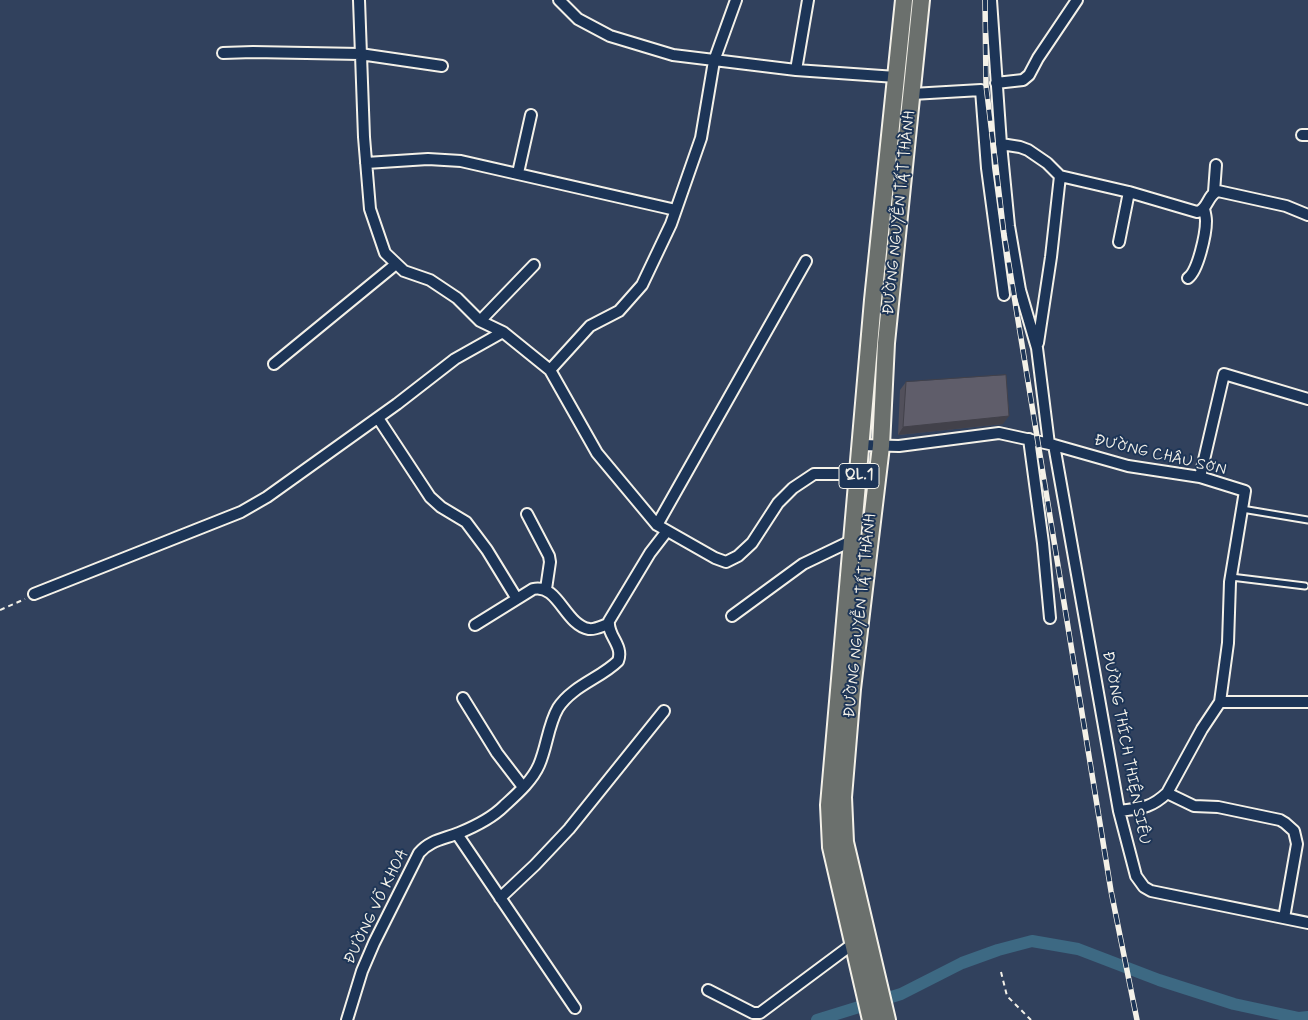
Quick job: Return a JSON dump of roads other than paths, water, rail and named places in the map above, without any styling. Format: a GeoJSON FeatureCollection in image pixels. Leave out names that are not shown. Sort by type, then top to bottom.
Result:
{"type":"FeatureCollection","features":[{"type":"Feature","properties":{"kind":"main road","name":"ĐƯỜNG NGUYỄN TẤT THÀNH"},"geometry":{"type":"LineString","coordinates":[[881,1019],[831,847],[829,805],[873,300],[904,0]]}},
{"type":"Feature","properties":{"kind":"main road","name":"ĐƯỜNG NGUYỄN TẤT THÀNH"},"geometry":{"type":"LineString","coordinates":[[860,947],[845,842],[843,797],[852,689],[881,446],[886,343],[921,0]]}},
{"type":"Feature","properties":{"kind":"street"},"geometry":{"type":"LineString","coordinates":[[359,0],[360,54],[370,209],[385,253],[404,271],[430,280],[457,298],[480,321],[504,332],[550,370],[597,453],[657,525],[715,558],[726,562],[738,556],[752,543],[778,503],[793,488],[814,474],[859,474]]}},
{"type":"Feature","properties":{"kind":"street"},"geometry":{"type":"LineString","coordinates":[[560,0],[578,19],[610,36],[674,55],[796,70],[896,77]]}},
{"type":"Feature","properties":{"kind":"street"},"geometry":{"type":"LineString","coordinates":[[550,370],[590,326],[619,311],[642,285],[671,224],[701,138],[714,61],[736,0]]}},
{"type":"Feature","properties":{"kind":"street"},"geometry":{"type":"LineString","coordinates":[[796,70],[808,0]]}},
{"type":"Feature","properties":{"kind":"street"},"geometry":{"type":"LineString","coordinates":[[991,0],[996,83],[1009,226],[1020,290],[1037,348]]}},
{"type":"Feature","properties":{"kind":"street"},"geometry":{"type":"LineString","coordinates":[[996,83],[1023,80],[1029,75],[1038,58],[1077,0]]}},
{"type":"Feature","properties":{"kind":"street"},"geometry":{"type":"LineString","coordinates":[[223,53],[360,54],[442,66]]}},
{"type":"Feature","properties":{"kind":"street"},"geometry":{"type":"LineString","coordinates":[[912,94],[981,90],[987,168],[1004,295]]}},
{"type":"Feature","properties":{"kind":"street"},"geometry":{"type":"LineString","coordinates":[[518,173],[531,115]]}},
{"type":"Feature","properties":{"kind":"street"},"geometry":{"type":"LineString","coordinates":[[1001,144],[1028,150],[1037,155],[1060,176],[1129,192],[1197,212],[1204,209],[1214,192],[1216,165]]}},
{"type":"Feature","properties":{"kind":"street"},"geometry":{"type":"LineString","coordinates":[[366,163],[428,159],[461,161],[676,210]]}},
{"type":"Feature","properties":{"kind":"street"},"geometry":{"type":"LineString","coordinates":[[1037,348],[1051,257],[1060,176]]}},
{"type":"Feature","properties":{"kind":"street"},"geometry":{"type":"LineString","coordinates":[[1214,192],[1218,191],[1286,206],[1308,215]]}},
{"type":"Feature","properties":{"kind":"street"},"geometry":{"type":"LineString","coordinates":[[1119,242],[1129,192]]}},
{"type":"Feature","properties":{"kind":"street"},"geometry":{"type":"LineString","coordinates":[[1188,278],[1193,275],[1198,263],[1206,224],[1204,209]]}},
{"type":"Feature","properties":{"kind":"street"},"geometry":{"type":"LineString","coordinates":[[657,525],[806,261]]}},
{"type":"Feature","properties":{"kind":"street"},"geometry":{"type":"LineString","coordinates":[[274,364],[396,264]]}},
{"type":"Feature","properties":{"kind":"street"},"geometry":{"type":"LineString","coordinates":[[480,321],[534,265]]}},
{"type":"Feature","properties":{"kind":"street"},"geometry":{"type":"LineString","coordinates":[[34,594],[241,512],[266,498],[378,418],[455,359],[504,332]]}},
{"type":"Feature","properties":{"kind":"street","name":"ĐƯỜNG THÍCH THIỆN SIÊU"},"geometry":{"type":"LineString","coordinates":[[1037,348],[1052,445],[1119,811],[1133,868],[1140,882],[1151,891],[1308,923]]}},
{"type":"Feature","properties":{"kind":"street"},"geometry":{"type":"LineString","coordinates":[[1200,477],[1224,374],[1308,399]]}},
{"type":"Feature","properties":{"kind":"street"},"geometry":{"type":"LineString","coordinates":[[378,418],[435,502],[466,522],[487,550],[516,599]]}},
{"type":"Feature","properties":{"kind":"street","name":"ĐƯỜNG CHÂU SƠN"},"geometry":{"type":"LineString","coordinates":[[861,445],[899,446],[999,433],[1052,445],[1128,466],[1200,477],[1246,491],[1231,577],[1228,643],[1220,702]]}},
{"type":"Feature","properties":{"kind":"street"},"geometry":{"type":"LineString","coordinates":[[1028,439],[1050,618]]}},
{"type":"Feature","properties":{"kind":"street"},"geometry":{"type":"LineString","coordinates":[[526,514],[549,556],[550,562],[546,589]]}},
{"type":"Feature","properties":{"kind":"street"},"geometry":{"type":"LineString","coordinates":[[475,625],[532,589],[546,589],[574,619],[587,629],[596,629],[608,624],[650,553],[667,531]]}},
{"type":"Feature","properties":{"kind":"street"},"geometry":{"type":"LineString","coordinates":[[732,616],[803,564],[824,552],[853,540]]}},
{"type":"Feature","properties":{"kind":"street","name":"ĐƯỜNG VÕ KHOA"},"geometry":{"type":"LineString","coordinates":[[347,1020],[368,957],[414,861],[425,846],[438,839],[457,834],[489,818],[502,808],[532,777],[539,764],[552,721],[559,706],[573,693],[618,661],[620,657],[619,647],[608,624]]}},
{"type":"Feature","properties":{"kind":"street"},"geometry":{"type":"LineString","coordinates":[[463,698],[497,753],[523,787]]}},
{"type":"Feature","properties":{"kind":"street"},"geometry":{"type":"LineString","coordinates":[[1119,811],[1148,806],[1167,794],[1202,729],[1220,702],[1308,702]]}},
{"type":"Feature","properties":{"kind":"street"},"geometry":{"type":"LineString","coordinates":[[500,898],[570,829],[664,711]]}},
{"type":"Feature","properties":{"kind":"street"},"geometry":{"type":"LineString","coordinates":[[1167,794],[1194,806],[1218,807],[1280,820],[1290,826],[1296,837],[1297,844],[1284,918]]}},
{"type":"Feature","properties":{"kind":"street"},"geometry":{"type":"LineString","coordinates":[[457,834],[575,1008]]}},
{"type":"Feature","properties":{"kind":"street"},"geometry":{"type":"LineString","coordinates":[[748,1020],[860,947]]}},
{"type":"Feature","properties":{"kind":"street"},"geometry":{"type":"LineString","coordinates":[[708,990],[757,1014]]}},
{"type":"Feature","properties":{"kind":"lane"},"geometry":{"type":"LineString","coordinates":[[1242,509],[1308,520]]}},
{"type":"Feature","properties":{"kind":"lane"},"geometry":{"type":"LineString","coordinates":[[1231,577],[1305,586]]}},
{"type":"Feature","properties":{"kind":"waterway"},"geometry":{"type":"LineString","coordinates":[[817,1020],[901,994],[962,963],[998,950],[1032,941],[1078,949],[1159,980],[1234,1004],[1299,1018],[1308,1017]]}},
{"type":"Feature","properties":{"kind":"railway"},"geometry":{"type":"LineString","coordinates":[[985,0],[986,85],[1004,234],[1111,891],[1137,1020]]}}]}
